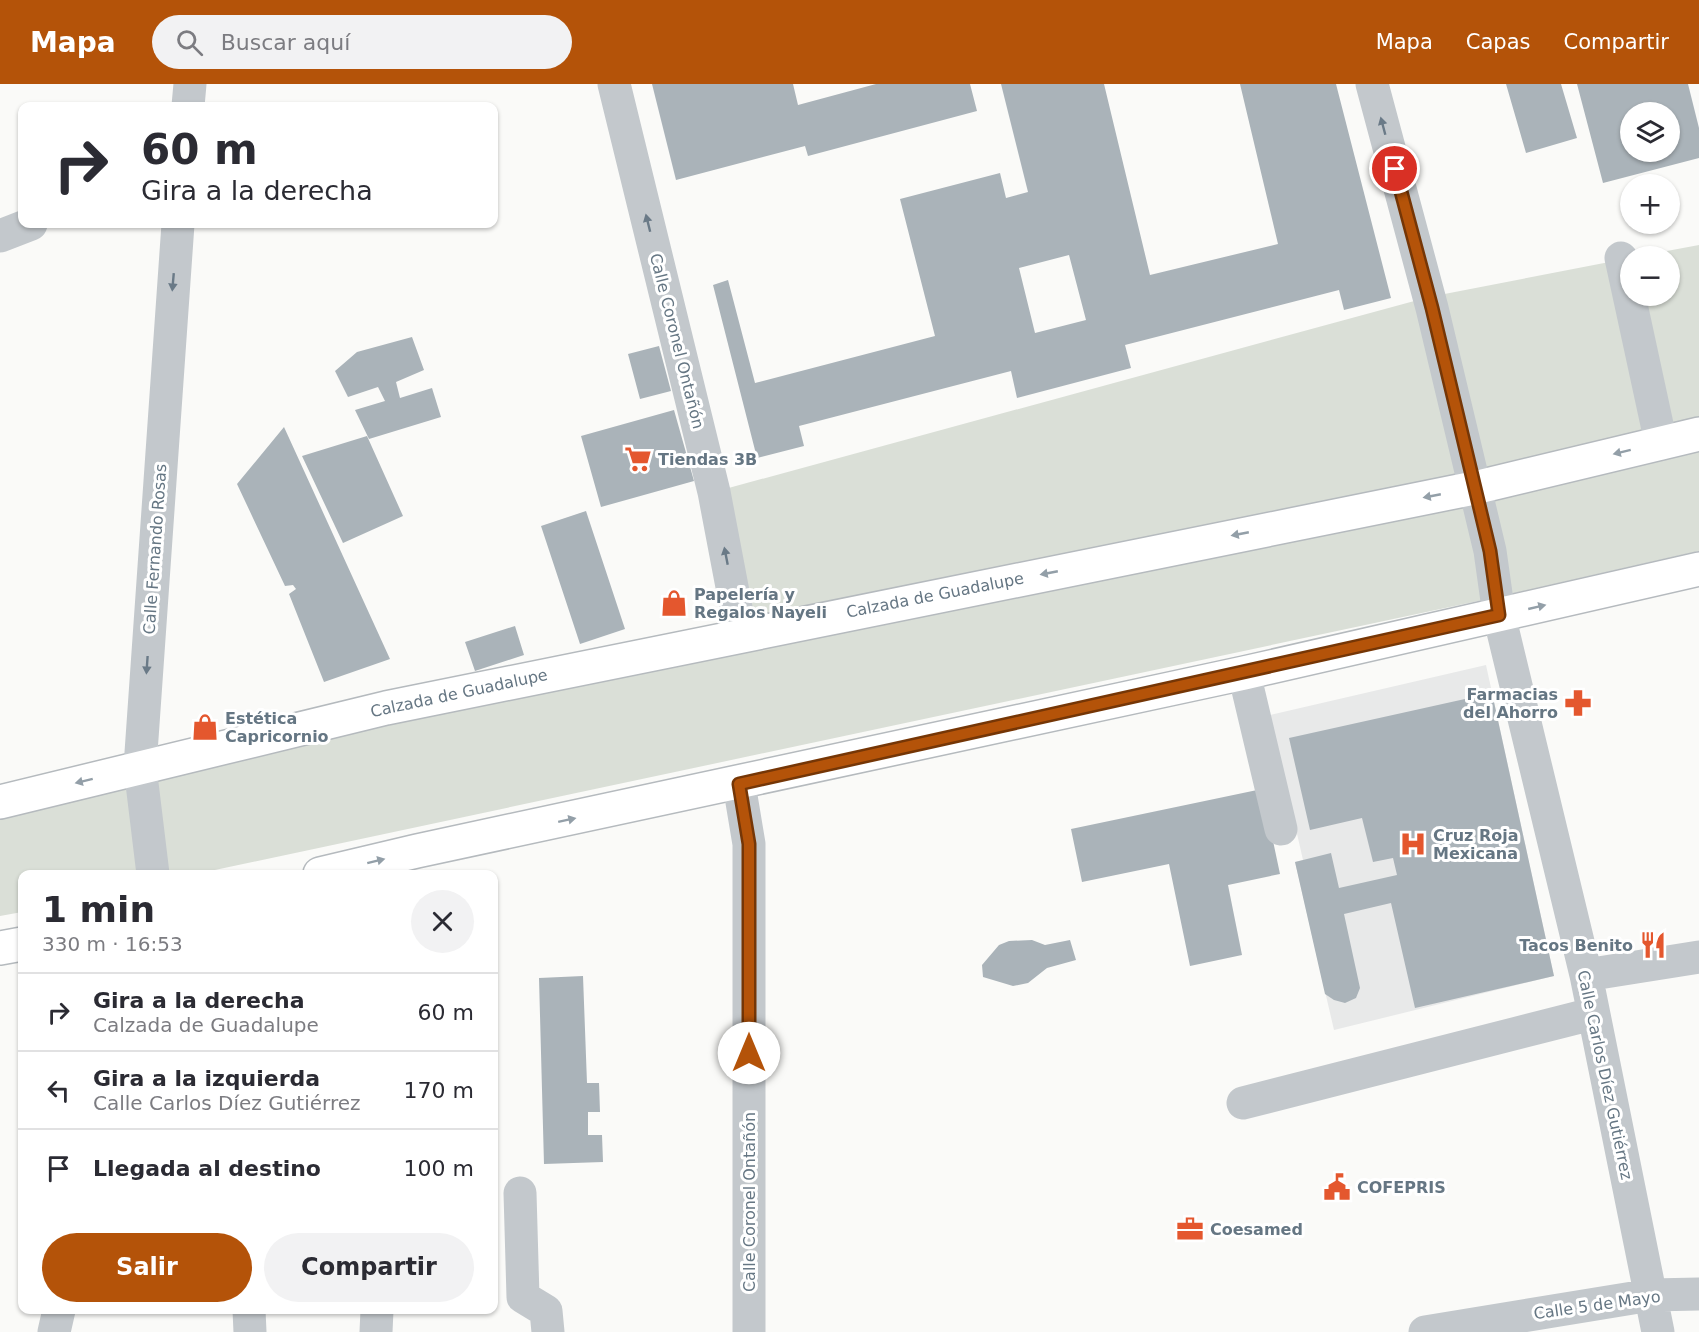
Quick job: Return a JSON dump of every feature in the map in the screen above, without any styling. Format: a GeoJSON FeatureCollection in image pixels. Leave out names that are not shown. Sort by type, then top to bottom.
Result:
{"type":"FeatureCollection","features":[{"type":"Feature","properties":{"kind":"main road","name":"Calzada de Guadalupe"},"geometry":{"type":"LineString","coordinates":[[0,802],[386,708],[741,634],[1474,488],[1699,434]]}},
{"type":"Feature","properties":{"kind":"main road"},"geometry":{"type":"LineString","coordinates":[[337,870],[1244,674],[1699,569]]}},
{"type":"Feature","properties":{"kind":"main road"},"geometry":{"type":"LineString","coordinates":[[0,948],[18,945]]}},
{"type":"Feature","properties":{"kind":"street"},"geometry":{"type":"LineString","coordinates":[[188,102],[190,84]]}},
{"type":"Feature","properties":{"kind":"street","name":"Calle Coronel Ontañón"},"geometry":{"type":"LineString","coordinates":[[614,84],[714,492],[741,634]]}},
{"type":"Feature","properties":{"kind":"street","name":"Calle Carlos Díez Gutiérrez"},"geometry":{"type":"LineString","coordinates":[[1372,84],[1432,308],[1490,551],[1499,615],[1586,975],[1592,1014],[1659,1332]]}},
{"type":"Feature","properties":{"kind":"street"},"geometry":{"type":"LineString","coordinates":[[0,236],[21,228]]}},
{"type":"Feature","properties":{"kind":"street","name":"Calle Fernando Rosas"},"geometry":{"type":"LineString","coordinates":[[153,870],[140,767],[178,228]]}},
{"type":"Feature","properties":{"kind":"street"},"geometry":{"type":"LineString","coordinates":[[1632,306],[1662,443]]}},
{"type":"Feature","properties":{"kind":"street"},"geometry":{"type":"LineString","coordinates":[[1244,674],[1281,829]]}},
{"type":"Feature","properties":{"kind":"street","name":"Calle Coronel Ontañón"},"geometry":{"type":"LineString","coordinates":[[739,784],[749,844],[748,1332]]}},
{"type":"Feature","properties":{"kind":"street"},"geometry":{"type":"LineString","coordinates":[[1586,975],[1699,957]]}},
{"type":"Feature","properties":{"kind":"street"},"geometry":{"type":"LineString","coordinates":[[1244,1103],[1592,1014]]}},
{"type":"Feature","properties":{"kind":"street"},"geometry":{"type":"LineString","coordinates":[[520,1193],[523,1297],[546,1311],[548,1332]]}},
{"type":"Feature","properties":{"kind":"street","name":"Calle 5 de Mayo"},"geometry":{"type":"LineString","coordinates":[[1425,1332],[1651,1295],[1699,1293]]}},
{"type":"Feature","properties":{"kind":"street"},"geometry":{"type":"LineString","coordinates":[[54,1332],[58,1314]]}},
{"type":"Feature","properties":{"kind":"street"},"geometry":{"type":"LineString","coordinates":[[249,1314],[250,1332]]}},
{"type":"Feature","properties":{"kind":"street"},"geometry":{"type":"LineString","coordinates":[[376,1332],[377,1314]]}},
{"type":"Feature","properties":{"kind":"shaded area"},"geometry":{"type":"Polygon","coordinates":[[[1699,245],[1699,435],[741,634],[714,492],[1429,297],[1620,260],[1620,306],[1680,306],[1680,249],[1699,245]]]}},
{"type":"Feature","properties":{"kind":"shaded area"},"geometry":{"type":"Polygon","coordinates":[[[1699,441],[1699,551],[1511,594],[215,870],[18,870],[18,913],[0,916],[0,813],[712,649],[1699,441]]]}},
{"type":"Feature","properties":{"kind":"shaded area","name":"Cruz Roja Mexicana"},"geometry":{"type":"Polygon","coordinates":[[[1486,665],[1554,976],[1334,1030],[1295,862],[1303,860],[1270,715],[1486,665]]]}},
{"type":"Feature","properties":{"kind":"building"},"geometry":{"type":"Polygon","coordinates":[[[652,84],[793,84],[798,105],[876,84],[970,84],[977,111],[808,156],[805,146],[676,180],[652,84]]]}},
{"type":"Feature","properties":{"kind":"building"},"geometry":{"type":"Polygon","coordinates":[[[1001,84],[1104,84],[1150,275],[1278,244],[1240,84],[1336,84],[1391,298],[1344,310],[1339,290],[1125,345],[1131,368],[1017,398],[1011,371],[799,426],[804,446],[757,458],[713,285],[728,280],[755,383],[935,336],[900,199],[1000,173],[1006,198],[1028,192],[1001,84]],[[1069,255],[1019,268],[1035,333],[1086,320],[1069,255]]]}},
{"type":"Feature","properties":{"kind":"building"},"geometry":{"type":"Polygon","coordinates":[[[1506,84],[1561,84],[1577,138],[1526,153],[1506,84]]]}},
{"type":"Feature","properties":{"kind":"building"},"geometry":{"type":"Polygon","coordinates":[[[1577,84],[1688,84],[1699,128],[1699,158],[1638,174],[1620,174],[1620,179],[1603,183],[1577,84]]]}},
{"type":"Feature","properties":{"kind":"building"},"geometry":{"type":"Polygon","coordinates":[[[412,337],[424,370],[396,382],[400,398],[432,388],[441,417],[369,439],[355,410],[385,401],[378,387],[348,397],[335,371],[357,352],[412,337]]]}},
{"type":"Feature","properties":{"kind":"building"},"geometry":{"type":"Polygon","coordinates":[[[659,346],[671,391],[640,399],[628,354],[659,346]]]}},
{"type":"Feature","properties":{"kind":"building","name":"Tiendas 3B"},"geometry":{"type":"Polygon","coordinates":[[[674,410],[694,481],[601,507],[581,436],[674,410]]]}},
{"type":"Feature","properties":{"kind":"building"},"geometry":{"type":"Polygon","coordinates":[[[284,427],[390,659],[324,682],[289,594],[296,589],[293,585],[285,586],[237,484],[284,427]]]}},
{"type":"Feature","properties":{"kind":"building"},"geometry":{"type":"Polygon","coordinates":[[[367,436],[403,516],[343,543],[302,456],[367,436]]]}},
{"type":"Feature","properties":{"kind":"building"},"geometry":{"type":"Polygon","coordinates":[[[586,511],[625,629],[580,644],[541,526],[586,511]]]}},
{"type":"Feature","properties":{"kind":"building"},"geometry":{"type":"Polygon","coordinates":[[[515,626],[524,655],[475,671],[465,642],[515,626]]]}},
{"type":"Feature","properties":{"kind":"building","name":"Cruz Roja Mexicana"},"geometry":{"type":"Polygon","coordinates":[[[1492,693],[1554,976],[1415,1008],[1391,903],[1344,914],[1360,988],[1356,998],[1345,1003],[1334,1000],[1325,994],[1295,862],[1331,853],[1339,888],[1397,875],[1393,858],[1373,862],[1362,818],[1310,830],[1289,738],[1492,693]]]}},
{"type":"Feature","properties":{"kind":"building"},"geometry":{"type":"Polygon","coordinates":[[[1262,789],[1280,874],[1228,885],[1242,955],[1190,966],[1169,864],[1082,882],[1071,829],[1262,789]]]}},
{"type":"Feature","properties":{"kind":"building"},"geometry":{"type":"Polygon","coordinates":[[[1032,940],[1045,945],[1070,940],[1076,960],[1047,968],[1028,983],[1013,986],[983,977],[982,965],[999,945],[1009,941],[1032,940]]]}},
{"type":"Feature","properties":{"kind":"building"},"geometry":{"type":"Polygon","coordinates":[[[583,976],[587,1083],[599,1083],[600,1112],[588,1112],[588,1135],[602,1135],[603,1162],[544,1164],[539,978],[583,976]]]}},
{"type":"Feature","properties":{"kind":"place","name":"Tiendas 3B"},"geometry":{"type":"Point","coordinates":[638,459]}},
{"type":"Feature","properties":{"kind":"place","name":"Papelería y Regalos Nayeli"},"geometry":{"type":"Point","coordinates":[674,603]}},
{"type":"Feature","properties":{"kind":"place","name":"Farmacias del Ahorro"},"geometry":{"type":"Point","coordinates":[1578,703]}},
{"type":"Feature","properties":{"kind":"place","name":"Estética Capricornio"},"geometry":{"type":"Point","coordinates":[205,727]}},
{"type":"Feature","properties":{"kind":"place","name":"Cruz Roja Mexicana"},"geometry":{"type":"Point","coordinates":[1413,844]}},
{"type":"Feature","properties":{"kind":"place","name":"Tacos Benito"},"geometry":{"type":"Point","coordinates":[1653,945]}},
{"type":"Feature","properties":{"kind":"place","name":"COFEPRIS"},"geometry":{"type":"Point","coordinates":[1337,1187]}},
{"type":"Feature","properties":{"kind":"place","name":"Coesamed"},"geometry":{"type":"Point","coordinates":[1190,1229]}},
{"type":"Feature","properties":{"kind":"route"},"geometry":{"type":"LineString","coordinates":[[749,1053],[749,844],[739,784],[1145,693],[1244,674],[1499,615],[1490,551],[1432,308],[1395,169]]}}]}
